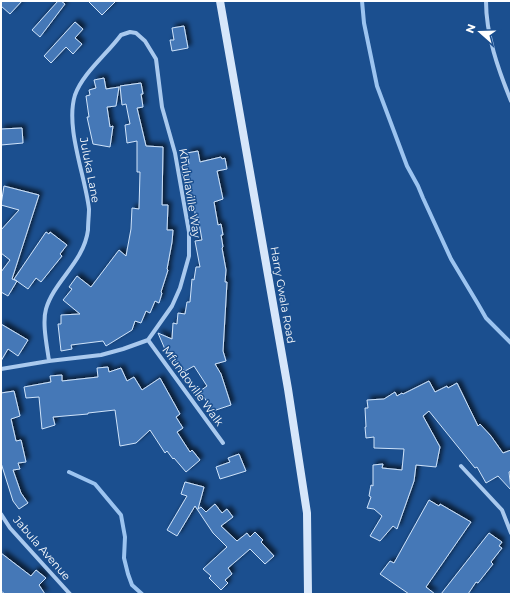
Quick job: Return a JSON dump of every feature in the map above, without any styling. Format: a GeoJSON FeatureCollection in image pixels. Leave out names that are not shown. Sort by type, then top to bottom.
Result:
{"type":"FeatureCollection","features":[{"type":"Feature","properties":{"kind":"main road","name":"Harry Gwala Road"},"geometry":{"type":"LineString","coordinates":[[220,1],[288,389],[307,513],[308,594]]}},
{"type":"Feature","properties":{"kind":"street"},"geometry":{"type":"LineString","coordinates":[[486,1],[490,34],[496,60],[511,101]]}},
{"type":"Feature","properties":{"kind":"street","name":"Khululaville Way"},"geometry":{"type":"LineString","coordinates":[[121,35],[126,32],[136,33],[145,41],[156,59],[162,107],[175,153],[189,232],[189,256],[180,288],[172,306],[148,340]]}},
{"type":"Feature","properties":{"kind":"street","name":"Juluka Lane"},"geometry":{"type":"LineString","coordinates":[[49,361],[44,323],[45,310],[51,296],[74,264],[81,250],[87,232],[89,210],[73,126],[75,96],[81,81],[121,35]]}},
{"type":"Feature","properties":{"kind":"street"},"geometry":{"type":"LineString","coordinates":[[1,368],[101,355],[148,340]]}},
{"type":"Feature","properties":{"kind":"street","name":"Mfundoville Walk"},"geometry":{"type":"LineString","coordinates":[[148,340],[223,443]]}},
{"type":"Feature","properties":{"kind":"street"},"geometry":{"type":"LineString","coordinates":[[461,466],[502,510],[511,533]]}},
{"type":"Feature","properties":{"kind":"street","name":"Jabula Avenue"},"geometry":{"type":"LineString","coordinates":[[1,514],[10,528],[70,594]]}},
{"type":"Feature","properties":{"kind":"building"},"geometry":{"type":"Polygon","coordinates":[[[1,1],[22,1],[10,14],[1,6],[1,1]]]}},
{"type":"Feature","properties":{"kind":"building"},"geometry":{"type":"Polygon","coordinates":[[[58,1],[65,4],[40,37],[32,30],[58,1]]]}},
{"type":"Feature","properties":{"kind":"building"},"geometry":{"type":"Polygon","coordinates":[[[88,1],[116,1],[102,15],[88,1]]]}},
{"type":"Feature","properties":{"kind":"building"},"geometry":{"type":"Polygon","coordinates":[[[75,22],[83,29],[75,38],[82,44],[73,54],[66,47],[51,63],[44,56],[75,22]]]}},
{"type":"Feature","properties":{"kind":"building"},"geometry":{"type":"Polygon","coordinates":[[[184,26],[188,48],[172,51],[170,40],[174,40],[172,28],[184,26]]]}},
{"type":"Feature","properties":{"kind":"building"},"geometry":{"type":"Polygon","coordinates":[[[104,78],[106,89],[119,87],[116,106],[107,107],[110,127],[113,126],[110,147],[93,144],[87,117],[89,117],[86,96],[90,95],[89,90],[96,88],[94,80],[104,78]]]}},
{"type":"Feature","properties":{"kind":"building"},"geometry":{"type":"Polygon","coordinates":[[[141,83],[143,107],[137,108],[146,146],[163,147],[162,205],[168,205],[167,230],[173,230],[168,270],[161,292],[162,293],[159,303],[155,301],[150,313],[146,311],[141,323],[135,321],[132,330],[106,346],[103,341],[71,345],[72,349],[61,351],[58,324],[61,324],[61,315],[80,314],[63,300],[72,289],[69,287],[77,276],[91,287],[119,250],[126,256],[131,229],[132,208],[139,209],[140,172],[137,172],[137,141],[127,143],[125,125],[130,124],[126,104],[122,105],[120,86],[141,83]]]}},
{"type":"Feature","properties":{"kind":"building"},"geometry":{"type":"Polygon","coordinates":[[[22,128],[23,143],[1,145],[1,129],[22,128]]]}},
{"type":"Feature","properties":{"kind":"building"},"geometry":{"type":"Polygon","coordinates":[[[198,151],[200,162],[221,157],[222,159],[225,158],[227,169],[217,171],[223,199],[214,202],[218,225],[221,224],[223,235],[221,235],[222,248],[226,270],[225,282],[227,282],[223,351],[226,361],[215,364],[221,374],[231,405],[213,411],[200,391],[207,386],[194,366],[185,371],[183,369],[181,370],[174,359],[170,361],[158,333],[172,339],[173,323],[177,324],[178,313],[185,314],[187,302],[190,302],[192,279],[194,280],[196,267],[200,267],[195,241],[202,240],[198,217],[196,218],[193,203],[190,204],[181,166],[189,164],[187,153],[198,151]]]}},
{"type":"Feature","properties":{"kind":"building"},"geometry":{"type":"Polygon","coordinates":[[[4,186],[39,195],[12,279],[17,281],[8,296],[1,292],[1,272],[10,260],[1,253],[1,230],[19,210],[1,205],[4,186]]]}},
{"type":"Feature","properties":{"kind":"building"},"geometry":{"type":"Polygon","coordinates":[[[46,232],[49,234],[50,232],[67,245],[60,254],[62,256],[41,282],[36,278],[28,289],[14,279],[46,232]]]}},
{"type":"Feature","properties":{"kind":"building"},"geometry":{"type":"Polygon","coordinates":[[[1,324],[28,340],[18,356],[8,349],[1,361],[1,324]]]}},
{"type":"Feature","properties":{"kind":"building"},"geometry":{"type":"Polygon","coordinates":[[[108,367],[109,372],[121,368],[127,381],[134,377],[142,390],[160,378],[180,414],[176,417],[183,428],[177,432],[190,452],[192,450],[200,460],[186,472],[167,451],[165,453],[150,430],[136,443],[120,446],[115,410],[53,417],[55,425],[42,429],[39,397],[26,398],[24,387],[51,382],[50,376],[62,375],[62,381],[98,377],[97,368],[108,367]]]}},
{"type":"Feature","properties":{"kind":"building"},"geometry":{"type":"Polygon","coordinates":[[[429,381],[435,392],[447,386],[448,388],[457,383],[478,426],[480,424],[503,453],[511,450],[511,471],[509,472],[511,490],[498,476],[486,483],[477,467],[475,468],[429,411],[423,416],[440,447],[436,467],[416,465],[414,481],[397,529],[393,526],[380,541],[370,536],[382,516],[374,509],[367,508],[371,497],[369,496],[371,485],[373,486],[373,465],[383,464],[382,468],[402,470],[404,449],[374,448],[374,437],[366,438],[365,408],[368,408],[367,400],[384,399],[395,392],[397,396],[429,381]]]}},
{"type":"Feature","properties":{"kind":"building"},"geometry":{"type":"Polygon","coordinates":[[[14,391],[20,416],[11,419],[16,441],[21,440],[26,462],[18,463],[20,469],[13,470],[21,493],[28,503],[19,509],[13,501],[1,463],[1,393],[14,391]]]}},
{"type":"Feature","properties":{"kind":"building"},"geometry":{"type":"Polygon","coordinates":[[[239,454],[246,471],[220,479],[216,467],[230,462],[228,458],[239,454]]]}},
{"type":"Feature","properties":{"kind":"building"},"geometry":{"type":"Polygon","coordinates":[[[185,482],[204,487],[198,509],[201,507],[206,512],[215,504],[222,513],[227,509],[233,517],[221,526],[237,541],[247,533],[250,537],[255,532],[263,540],[261,542],[274,556],[265,564],[250,549],[228,568],[232,574],[225,580],[228,583],[221,590],[209,578],[211,576],[203,569],[227,547],[213,533],[195,506],[177,536],[167,530],[187,496],[181,494],[185,482]]]}},
{"type":"Feature","properties":{"kind":"building"},"geometry":{"type":"Polygon","coordinates":[[[429,500],[439,506],[440,504],[471,522],[426,587],[435,594],[409,594],[380,574],[390,561],[394,563],[429,500]]]}},
{"type":"Feature","properties":{"kind":"building"},"geometry":{"type":"Polygon","coordinates":[[[489,533],[502,542],[499,546],[502,548],[491,562],[493,564],[478,583],[476,582],[468,594],[441,594],[489,533]]]}},
{"type":"Feature","properties":{"kind":"building"},"geometry":{"type":"Polygon","coordinates":[[[1,553],[31,576],[36,570],[46,578],[39,585],[45,594],[5,594],[1,591],[1,553]]]}},
{"type":"Feature","properties":{"kind":"waterway"},"geometry":{"type":"LineString","coordinates":[[362,1],[364,23],[377,86],[407,166],[418,186],[451,259],[486,318],[511,343]]}},
{"type":"Feature","properties":{"kind":"waterway"},"geometry":{"type":"LineString","coordinates":[[69,472],[95,484],[121,515],[125,537],[124,558],[128,574],[132,585],[142,594]]}}]}
